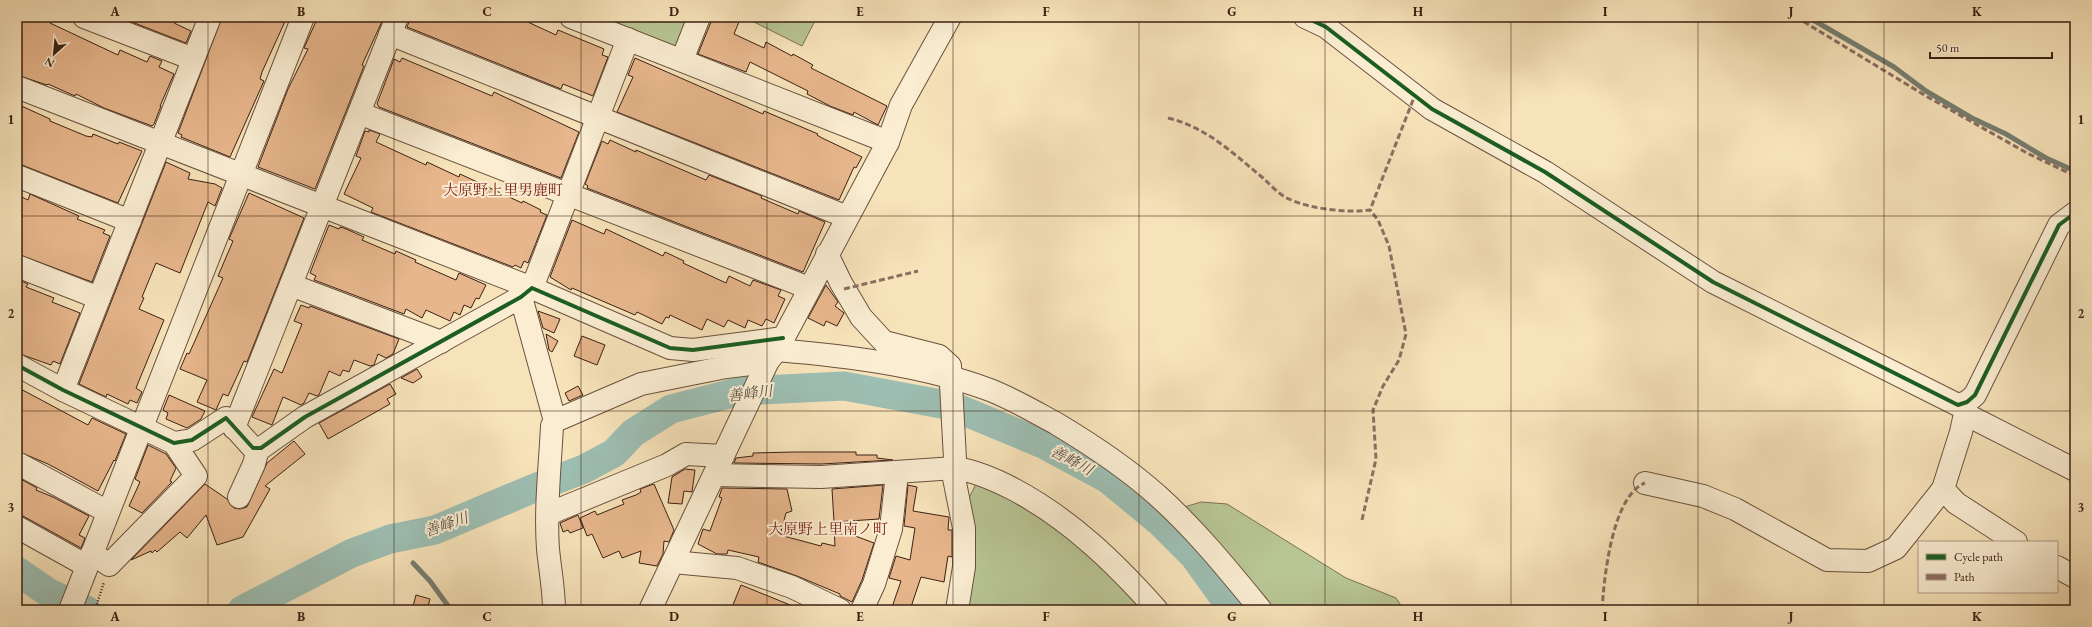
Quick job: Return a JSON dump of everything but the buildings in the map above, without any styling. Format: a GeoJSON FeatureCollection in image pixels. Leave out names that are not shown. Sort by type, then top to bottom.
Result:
{"type":"FeatureCollection","features":[{"type":"Feature","properties":{"kind":"street"},"geometry":{"type":"LineString","coordinates":[[84,17],[193,59]]}},
{"type":"Feature","properties":{"kind":"street"},"geometry":{"type":"LineString","coordinates":[[63,390],[210,17]]}},
{"type":"Feature","properties":{"kind":"street"},"geometry":{"type":"LineString","coordinates":[[70,610],[94,562],[108,512],[303,17]]}},
{"type":"Feature","properties":{"kind":"street"},"geometry":{"type":"LineString","coordinates":[[682,60],[699,17]]}},
{"type":"Feature","properties":{"kind":"street"},"geometry":{"type":"LineString","coordinates":[[650,610],[776,350],[888,142],[901,105],[950,17]]}},
{"type":"Feature","properties":{"kind":"street"},"geometry":{"type":"LineString","coordinates":[[1304,17],[1326,27],[1432,109],[1545,172],[1713,282],[1951,402],[2075,470]]}},
{"type":"Feature","properties":{"kind":"street"},"geometry":{"type":"LineString","coordinates":[[578,18],[888,142]]}},
{"type":"Feature","properties":{"kind":"street"},"geometry":{"type":"LineString","coordinates":[[234,428],[394,26],[598,117],[847,217]]}},
{"type":"Feature","properties":{"kind":"street"},"geometry":{"type":"LineString","coordinates":[[554,610],[554,588],[548,549],[548,514],[553,424],[527,292],[568,194],[628,39]]}},
{"type":"Feature","properties":{"kind":"street"},"geometry":{"type":"LineString","coordinates":[[17,87],[322,206],[527,292],[670,348],[693,350],[776,350],[842,357],[952,381],[1013,400],[1072,433],[1127,470],[1182,519],[1261,610]]}},
{"type":"Feature","properties":{"kind":"street"},"geometry":{"type":"LineString","coordinates":[[359,113],[809,288]]}},
{"type":"Feature","properties":{"kind":"street"},"geometry":{"type":"LineString","coordinates":[[17,176],[130,221]]}},
{"type":"Feature","properties":{"kind":"street"},"geometry":{"type":"LineString","coordinates":[[1645,483],[1703,496],[1735,509],[1827,560],[1868,561],[1896,548],[1943,489],[1962,432],[1963,409],[1975,395],[2059,225],[2075,213]]}},
{"type":"Feature","properties":{"kind":"street"},"geometry":{"type":"LineString","coordinates":[[827,254],[841,283],[861,317],[884,342],[939,356],[950,366],[952,381],[955,463],[954,478],[964,528],[964,567],[957,610]]}},
{"type":"Feature","properties":{"kind":"street"},"geometry":{"type":"LineString","coordinates":[[17,266],[99,298]]}},
{"type":"Feature","properties":{"kind":"street"},"geometry":{"type":"LineString","coordinates":[[291,285],[441,342]]}},
{"type":"Feature","properties":{"kind":"street"},"geometry":{"type":"LineString","coordinates":[[174,443],[192,440],[226,418],[253,448],[262,448],[304,417],[441,342],[527,292]]}},
{"type":"Feature","properties":{"kind":"street"},"geometry":{"type":"LineString","coordinates":[[553,424],[641,384],[726,367],[759,363],[776,350]]}},
{"type":"Feature","properties":{"kind":"street"},"geometry":{"type":"LineString","coordinates":[[17,365],[63,390],[142,426],[174,443],[196,476],[94,562]]}},
{"type":"Feature","properties":{"kind":"street"},"geometry":{"type":"LineString","coordinates":[[239,497],[253,468],[258,449]]}},
{"type":"Feature","properties":{"kind":"street"},"geometry":{"type":"LineString","coordinates":[[548,514],[667,465],[686,454],[722,459],[821,478],[897,473],[955,463],[1003,484],[1035,501],[1068,523],[1121,570],[1157,610]]}},
{"type":"Feature","properties":{"kind":"street"},"geometry":{"type":"LineString","coordinates":[[17,463],[108,512]]}},
{"type":"Feature","properties":{"kind":"street"},"geometry":{"type":"LineString","coordinates":[[862,610],[874,584],[891,529],[897,473]]}},
{"type":"Feature","properties":{"kind":"street"},"geometry":{"type":"LineString","coordinates":[[1943,489],[1956,503],[2014,541]]}},
{"type":"Feature","properties":{"kind":"street"},"geometry":{"type":"LineString","coordinates":[[17,527],[94,562]]}},
{"type":"Feature","properties":{"kind":"street"},"geometry":{"type":"LineString","coordinates":[[673,562],[737,568],[792,587],[840,610]]}},
{"type":"Feature","properties":{"kind":"street"},"geometry":{"type":"LineString","coordinates":[[2058,568],[2075,577]]}},
{"type":"Feature","properties":{"kind":"path"},"geometry":{"type":"LineString","coordinates":[[94,562],[95,610]]}},
{"type":"Feature","properties":{"kind":"green space"},"geometry":{"type":"Polygon","coordinates":[[[595,17],[693,17],[674,52],[595,17]]]}},
{"type":"Feature","properties":{"kind":"green space"},"geometry":{"type":"Polygon","coordinates":[[[744,17],[817,17],[802,46],[744,17]]]}},
{"type":"Feature","properties":{"kind":"green space"},"geometry":{"type":"Polygon","coordinates":[[[977,482],[1047,520],[1136,597],[1146,610],[965,610],[969,498],[977,482]]]}},
{"type":"Feature","properties":{"kind":"green space"},"geometry":{"type":"Polygon","coordinates":[[[1201,502],[1227,504],[1346,578],[1396,598],[1404,610],[1273,610],[1181,508],[1201,502]]]}},
{"type":"Feature","properties":{"kind":"waterway"},"geometry":{"type":"LineString","coordinates":[[1808,17],[1894,67],[1926,91],[1972,118],[2006,134],[2046,158],[2075,171]]}},
{"type":"Feature","properties":{"kind":"waterway","name":"善峰川"},"geometry":{"type":"LineString","coordinates":[[242,610],[352,553],[390,539],[435,530],[584,469],[614,453],[633,433],[671,409],[741,391],[844,386],[952,406],[1043,444],[1108,479],[1160,522],[1194,556],[1233,610]]}},
{"type":"Feature","properties":{"kind":"waterway"},"geometry":{"type":"LineString","coordinates":[[413,563],[430,581],[451,610]]}},
{"type":"Feature","properties":{"kind":"waterway","name":"善峰川"},"geometry":{"type":"LineString","coordinates":[[17,571],[49,593],[86,610]]}},
{"type":"Feature","properties":{"kind":"marked path"},"geometry":{"type":"LineString","coordinates":[[1796,17],[1926,96],[2027,153],[2075,176]]}},
{"type":"Feature","properties":{"kind":"marked path"},"geometry":{"type":"LineString","coordinates":[[1168,118],[1195,128],[1219,142],[1278,192],[1289,199],[1318,208],[1361,211],[1370,210],[1415,95]]}},
{"type":"Feature","properties":{"kind":"marked path"},"geometry":{"type":"LineString","coordinates":[[1362,520],[1376,459],[1373,410],[1383,386],[1399,360],[1406,334],[1389,246],[1378,220],[1370,210]]}},
{"type":"Feature","properties":{"kind":"marked path"},"geometry":{"type":"LineString","coordinates":[[844,289],[918,271]]}},
{"type":"Feature","properties":{"kind":"marked path"},"geometry":{"type":"LineString","coordinates":[[1602,610],[1608,559],[1617,520],[1634,491],[1645,483]]}},
{"type":"Feature","properties":{"kind":"cycle path"},"geometry":{"type":"LineString","coordinates":[[1305,17],[1326,27],[1432,109],[1545,172],[1713,282],[1958,405],[1967,402],[1975,395],[2059,225],[2075,213]]}},
{"type":"Feature","properties":{"kind":"cycle path"},"geometry":{"type":"LineString","coordinates":[[17,365],[63,390],[174,443],[192,440],[226,418],[253,448],[261,448],[305,417],[521,297],[532,288],[670,348],[693,350],[783,338]]}},
{"type":"Feature","properties":{"kind":"district","name":"大原野上里男鹿町"},"geometry":{"type":"Point","coordinates":[503,189]}},
{"type":"Feature","properties":{"kind":"district","name":"大原野上里南ノ町"},"geometry":{"type":"Point","coordinates":[828,528]}}]}
